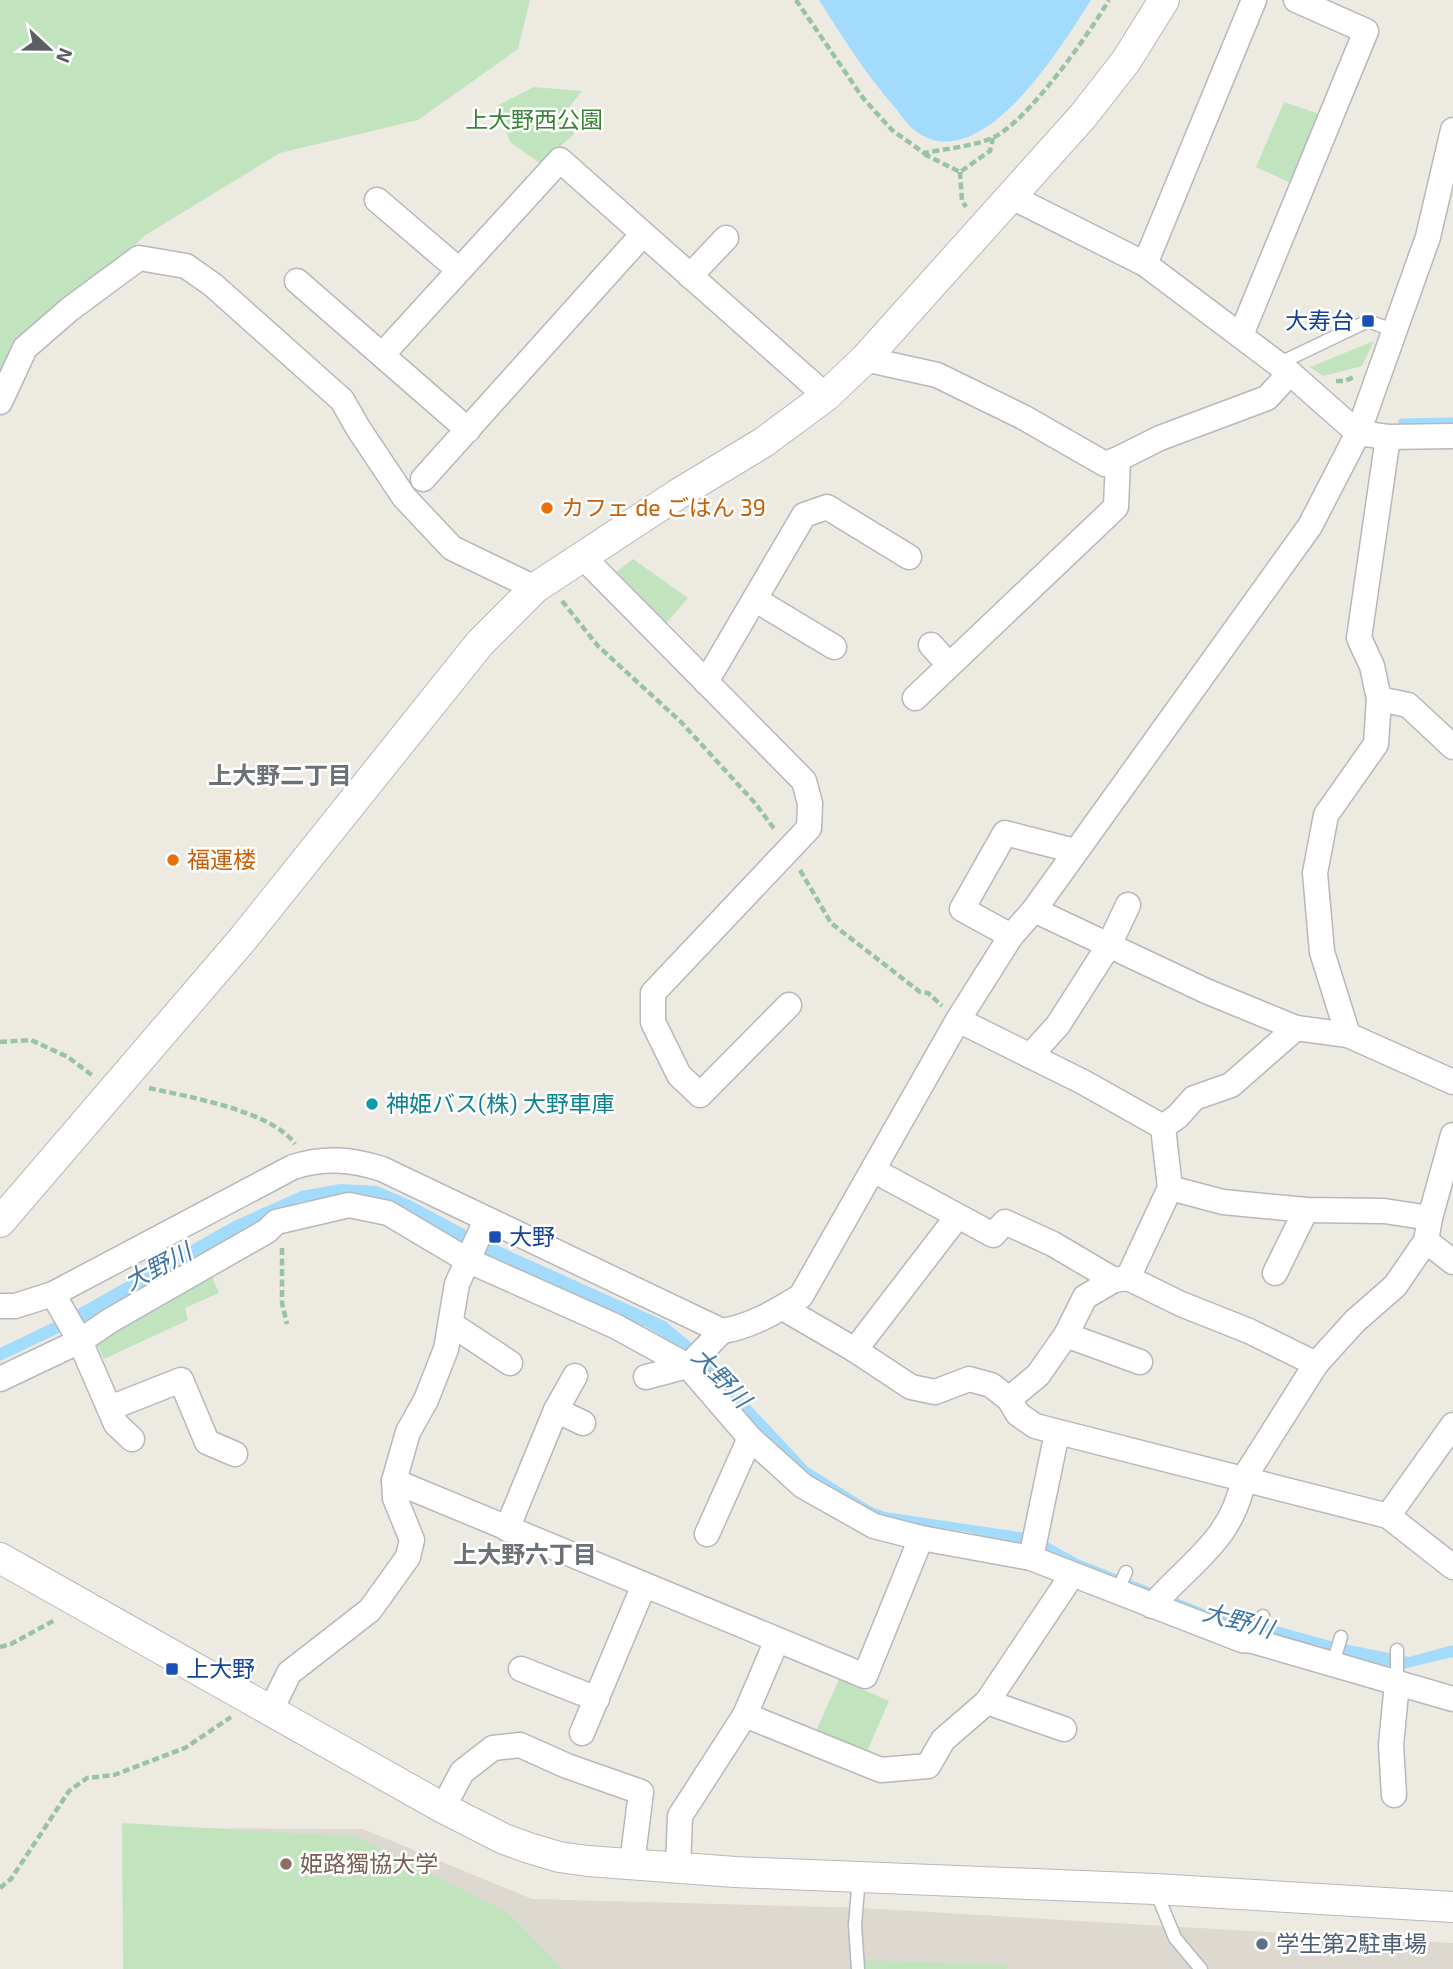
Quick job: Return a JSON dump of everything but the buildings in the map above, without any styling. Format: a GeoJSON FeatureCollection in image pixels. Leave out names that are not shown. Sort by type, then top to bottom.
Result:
{"type":"FeatureCollection","features":[{"type":"Feature","properties":{"kind":"street"},"geometry":{"type":"LineString","coordinates":[[0,1222],[242,940],[480,643],[540,584],[678,494],[764,442],[826,396],[866,359],[1083,116],[1126,61],[1164,0]]}},
{"type":"Feature","properties":{"kind":"street"},"geometry":{"type":"LineString","coordinates":[[1145,264],[1255,0]]}},
{"type":"Feature","properties":{"kind":"street"},"geometry":{"type":"LineString","coordinates":[[1241,335],[1366,31],[1296,0]]}},
{"type":"Feature","properties":{"kind":"street"},"geometry":{"type":"LineString","coordinates":[[646,1377],[688,1366],[715,1337],[783,1308],[801,1296],[958,1020],[1011,936],[1034,910],[1300,542],[1358,433],[1428,237],[1453,130]]}},
{"type":"Feature","properties":{"kind":"street"},"geometry":{"type":"LineString","coordinates":[[382,355],[560,160],[826,396]]}},
{"type":"Feature","properties":{"kind":"street"},"geometry":{"type":"LineString","coordinates":[[1012,197],[1145,264],[1284,369],[1358,433],[1388,437],[1453,436]]}},
{"type":"Feature","properties":{"kind":"street"},"geometry":{"type":"LineString","coordinates":[[377,200],[459,270]]}},
{"type":"Feature","properties":{"kind":"street"},"geometry":{"type":"LineString","coordinates":[[423,479],[643,234]]}},
{"type":"Feature","properties":{"kind":"street"},"geometry":{"type":"LineString","coordinates":[[690,276],[726,238]]}},
{"type":"Feature","properties":{"kind":"street"},"geometry":{"type":"LineString","coordinates":[[0,402],[25,348],[70,309],[139,258],[186,266],[213,285],[342,400],[404,497],[452,548],[540,584]]}},
{"type":"Feature","properties":{"kind":"street"},"geometry":{"type":"LineString","coordinates":[[297,281],[468,430]]}},
{"type":"Feature","properties":{"kind":"street"},"geometry":{"type":"LineString","coordinates":[[866,359],[937,375],[1023,417],[1105,464],[1160,438],[1267,398],[1284,369]]}},
{"type":"Feature","properties":{"kind":"street"},"geometry":{"type":"LineString","coordinates":[[1348,1035],[1322,952],[1315,873],[1326,815],[1376,744],[1379,698],[1372,666],[1359,638],[1388,437]]}},
{"type":"Feature","properties":{"kind":"street"},"geometry":{"type":"LineString","coordinates":[[915,698],[1116,507],[1118,459]]}},
{"type":"Feature","properties":{"kind":"street"},"geometry":{"type":"LineString","coordinates":[[706,682],[803,515],[827,507],[909,557]]}},
{"type":"Feature","properties":{"kind":"street"},"geometry":{"type":"LineString","coordinates":[[582,556],[804,780],[810,803],[809,828],[653,993],[653,1022],[678,1075],[700,1095],[789,1005]]}},
{"type":"Feature","properties":{"kind":"street"},"geometry":{"type":"LineString","coordinates":[[755,600],[834,647]]}},
{"type":"Feature","properties":{"kind":"street"},"geometry":{"type":"LineString","coordinates":[[931,645],[949,665]]}},
{"type":"Feature","properties":{"kind":"street"},"geometry":{"type":"LineString","coordinates":[[1379,698],[1408,705],[1453,747]]}},
{"type":"Feature","properties":{"kind":"street"},"geometry":{"type":"LineString","coordinates":[[1011,936],[962,909],[1004,833],[1076,851]]}},
{"type":"Feature","properties":{"kind":"street"},"geometry":{"type":"LineString","coordinates":[[1030,1056],[1058,1025],[1109,945],[1128,905]]}},
{"type":"Feature","properties":{"kind":"street"},"geometry":{"type":"LineString","coordinates":[[1034,910],[1206,991],[1296,1028],[1348,1035],[1453,1082]]}},
{"type":"Feature","properties":{"kind":"street"},"geometry":{"type":"LineString","coordinates":[[958,1020],[1163,1127]]}},
{"type":"Feature","properties":{"kind":"street"},"geometry":{"type":"LineString","coordinates":[[1163,1127],[1178,1116],[1194,1098],[1231,1085],[1296,1028]]}},
{"type":"Feature","properties":{"kind":"street"},"geometry":{"type":"LineString","coordinates":[[1009,1399],[1038,1375],[1066,1335],[1085,1297],[1121,1279],[1170,1188],[1163,1127]]}},
{"type":"Feature","properties":{"kind":"street"},"geometry":{"type":"LineString","coordinates":[[1152,1606],[1214,1545],[1230,1522],[1240,1499],[1244,1478],[1316,1364],[1354,1321],[1395,1286],[1428,1229],[1453,1135]]}},
{"type":"Feature","properties":{"kind":"street"},"geometry":{"type":"LineString","coordinates":[[0,1306],[25,1304],[53,1294],[293,1167],[326,1159],[344,1160],[382,1169],[715,1337]]}},
{"type":"Feature","properties":{"kind":"street"},"geometry":{"type":"LineString","coordinates":[[873,1170],[993,1235],[1006,1222],[1121,1279],[1250,1331],[1316,1364]]}},
{"type":"Feature","properties":{"kind":"street"},"geometry":{"type":"LineString","coordinates":[[1170,1188],[1223,1202],[1306,1210],[1384,1211],[1428,1229],[1453,1262]]}},
{"type":"Feature","properties":{"kind":"street"},"geometry":{"type":"LineString","coordinates":[[0,1379],[80,1341],[111,1320],[267,1231],[276,1222],[349,1205],[388,1213],[467,1260],[615,1326],[688,1366],[750,1438],[803,1486],[874,1525],[921,1538],[1031,1558],[1072,1575],[1121,1582],[1152,1606],[1242,1640],[1333,1663],[1453,1699]]}},
{"type":"Feature","properties":{"kind":"street"},"geometry":{"type":"LineString","coordinates":[[1275,1273],[1306,1210]]}},
{"type":"Feature","properties":{"kind":"street"},"geometry":{"type":"LineString","coordinates":[[855,1350],[957,1217]]}},
{"type":"Feature","properties":{"kind":"street"},"geometry":{"type":"LineString","coordinates":[[261,1706],[289,1674],[370,1610],[408,1557],[412,1540],[395,1498],[394,1481],[408,1432],[426,1400],[446,1349],[457,1284],[486,1220]]}},
{"type":"Feature","properties":{"kind":"street"},"geometry":{"type":"LineString","coordinates":[[53,1294],[80,1341],[116,1424],[132,1439]]}},
{"type":"Feature","properties":{"kind":"street"},"geometry":{"type":"LineString","coordinates":[[783,1308],[911,1387],[935,1392],[969,1379],[991,1385],[1009,1399],[1018,1414],[1035,1426],[1388,1516],[1453,1567]]}},
{"type":"Feature","properties":{"kind":"street"},"geometry":{"type":"LineString","coordinates":[[451,1324],[510,1363]]}},
{"type":"Feature","properties":{"kind":"street"},"geometry":{"type":"LineString","coordinates":[[1066,1335],[1140,1362]]}},
{"type":"Feature","properties":{"kind":"street"},"geometry":{"type":"LineString","coordinates":[[507,1529],[556,1410],[575,1376]]}},
{"type":"Feature","properties":{"kind":"street"},"geometry":{"type":"LineString","coordinates":[[110,1408],[181,1380],[207,1441],[235,1454]]}},
{"type":"Feature","properties":{"kind":"street"},"geometry":{"type":"LineString","coordinates":[[556,1410],[583,1423]]}},
{"type":"Feature","properties":{"kind":"street"},"geometry":{"type":"LineString","coordinates":[[1388,1516],[1444,1456],[1453,1425]]}},
{"type":"Feature","properties":{"kind":"street"},"geometry":{"type":"LineString","coordinates":[[1031,1558],[1057,1433]]}},
{"type":"Feature","properties":{"kind":"street"},"geometry":{"type":"LineString","coordinates":[[707,1534],[750,1438]]}},
{"type":"Feature","properties":{"kind":"street"},"geometry":{"type":"LineString","coordinates":[[394,1481],[865,1676],[921,1538]]}},
{"type":"Feature","properties":{"kind":"street"},"geometry":{"type":"LineString","coordinates":[[0,1558],[443,1808],[504,1839],[539,1851],[588,1861],[678,1868],[1155,1889],[1453,1907]]}},
{"type":"Feature","properties":{"kind":"street"},"geometry":{"type":"LineString","coordinates":[[745,1715],[881,1770],[928,1766],[943,1740],[987,1702],[1072,1575]]}},
{"type":"Feature","properties":{"kind":"street"},"geometry":{"type":"LineString","coordinates":[[582,1733],[644,1585]]}},
{"type":"Feature","properties":{"kind":"street"},"geometry":{"type":"LineString","coordinates":[[678,1868],[680,1816],[745,1715],[777,1640]]}},
{"type":"Feature","properties":{"kind":"street"},"geometry":{"type":"LineString","coordinates":[[521,1669],[597,1699]]}},
{"type":"Feature","properties":{"kind":"street"},"geometry":{"type":"LineString","coordinates":[[1394,1795],[1391,1745],[1396,1683]]}},
{"type":"Feature","properties":{"kind":"street"},"geometry":{"type":"LineString","coordinates":[[987,1702],[1064,1729]]}},
{"type":"Feature","properties":{"kind":"street"},"geometry":{"type":"LineString","coordinates":[[443,1808],[462,1772],[493,1748],[520,1745],[568,1766],[641,1792],[632,1864]]}},
{"type":"Feature","properties":{"kind":"lane"},"geometry":{"type":"LineString","coordinates":[[1284,369],[1368,321],[1395,331]]}},
{"type":"Feature","properties":{"kind":"lane"},"geometry":{"type":"LineString","coordinates":[[1254,1641],[1263,1616]]}},
{"type":"Feature","properties":{"kind":"lane"},"geometry":{"type":"LineString","coordinates":[[1333,1663],[1341,1637]]}},
{"type":"Feature","properties":{"kind":"lane"},"geometry":{"type":"LineString","coordinates":[[1396,1683],[1397,1650]]}},
{"type":"Feature","properties":{"kind":"lane"},"geometry":{"type":"LineString","coordinates":[[858,1969],[855,1925],[859,1877]]}},
{"type":"Feature","properties":{"kind":"lane"},"geometry":{"type":"LineString","coordinates":[[1155,1889],[1175,1938],[1201,1969]]}},
{"type":"Feature","properties":{"kind":"path"},"geometry":{"type":"LineString","coordinates":[[796,0],[863,98],[892,130],[924,153],[960,172],[990,150],[993,138]]}},
{"type":"Feature","properties":{"kind":"path"},"geometry":{"type":"LineString","coordinates":[[924,153],[993,138],[1025,114],[1096,23],[1109,0]]}},
{"type":"Feature","properties":{"kind":"path"},"geometry":{"type":"LineString","coordinates":[[1327,381],[1345,381],[1361,373]]}},
{"type":"Feature","properties":{"kind":"path"},"geometry":{"type":"LineString","coordinates":[[540,584],[598,646],[681,722],[755,803],[788,850],[831,923],[920,992],[928,993],[958,1020]]}},
{"type":"Feature","properties":{"kind":"path"},"geometry":{"type":"LineString","coordinates":[[0,1042],[31,1040],[68,1056],[94,1077],[241,1111],[289,1135],[308,1162]]}},
{"type":"Feature","properties":{"kind":"path"},"geometry":{"type":"LineString","coordinates":[[267,1231],[282,1249],[282,1303],[287,1324]]}},
{"type":"Feature","properties":{"kind":"path"},"geometry":{"type":"LineString","coordinates":[[0,1647],[56,1620],[78,1602]]}},
{"type":"Feature","properties":{"kind":"path"},"geometry":{"type":"LineString","coordinates":[[0,1888],[11,1879],[69,1791],[87,1778],[114,1775],[185,1748],[261,1706]]}},
{"type":"Feature","properties":{"kind":"shaded area","name":"姫路獨協大学"},"geometry":{"type":"Polygon","coordinates":[[[125,1828],[363,1829],[532,1899],[861,1908],[1453,1943],[1453,1969],[123,1969],[125,1828]]]}},
{"type":"Feature","properties":{"kind":"green space"},"geometry":{"type":"Polygon","coordinates":[[[0,0],[530,0],[518,49],[418,120],[280,153],[144,236],[0,391],[0,0]]]}},
{"type":"Feature","properties":{"kind":"green space","name":"上大野西公園"},"geometry":{"type":"Polygon","coordinates":[[[534,87],[582,91],[563,115],[574,134],[541,164],[510,142],[497,106],[534,87]]]}},
{"type":"Feature","properties":{"kind":"green space"},"geometry":{"type":"Polygon","coordinates":[[[1284,102],[1325,116],[1302,188],[1256,167],[1284,102]]]}},
{"type":"Feature","properties":{"kind":"green space"},"geometry":{"type":"Polygon","coordinates":[[[1374,341],[1362,366],[1323,376],[1310,367],[1374,341]]]}},
{"type":"Feature","properties":{"kind":"green space"},"geometry":{"type":"Polygon","coordinates":[[[633,559],[688,598],[661,629],[610,577],[633,559]]]}},
{"type":"Feature","properties":{"kind":"green space"},"geometry":{"type":"Polygon","coordinates":[[[211,1274],[219,1293],[185,1308],[188,1320],[104,1359],[94,1339],[211,1274]]]}},
{"type":"Feature","properties":{"kind":"green space"},"geometry":{"type":"Polygon","coordinates":[[[839,1679],[889,1701],[864,1758],[814,1736],[839,1679]]]}},
{"type":"Feature","properties":{"kind":"green space"},"geometry":{"type":"Polygon","coordinates":[[[122,1823],[358,1837],[507,1912],[563,1969],[123,1969],[122,1823]]]}},
{"type":"Feature","properties":{"kind":"green space"},"geometry":{"type":"Polygon","coordinates":[[[865,1960],[1007,1965],[1007,1969],[865,1969],[865,1960]]]}},
{"type":"Feature","properties":{"kind":"water"},"geometry":{"type":"Polygon","coordinates":[[[819,0],[1091,0],[1040,75],[1016,102],[991,124],[965,138],[938,141],[913,129],[907,123],[863,67],[819,0]]]}},
{"type":"Feature","properties":{"kind":"water","name":"大野川"},"geometry":{"type":"Polygon","coordinates":[[[340,1184],[377,1186],[410,1200],[481,1238],[665,1321],[693,1344],[808,1467],[870,1506],[885,1512],[1033,1534],[1078,1559],[1209,1611],[1334,1642],[1409,1657],[1453,1645],[1453,1657],[1402,1669],[1344,1656],[1201,1617],[1027,1547],[968,1532],[906,1524],[866,1515],[800,1474],[687,1351],[648,1328],[494,1260],[387,1202],[337,1196],[300,1202],[95,1316],[0,1361],[0,1348],[60,1319],[234,1221],[301,1191],[340,1184]]]}},
{"type":"Feature","properties":{"kind":"waterway"},"geometry":{"type":"LineString","coordinates":[[1402,422],[1453,421]]}},
{"type":"Feature","properties":{"kind":"place","name":"大寿台"},"geometry":{"type":"Point","coordinates":[1368,321]}},
{"type":"Feature","properties":{"kind":"place","name":"カフェ de ごはん 39"},"geometry":{"type":"Point","coordinates":[547,508]}},
{"type":"Feature","properties":{"kind":"place","name":"福運楼"},"geometry":{"type":"Point","coordinates":[173,860]}},
{"type":"Feature","properties":{"kind":"place","name":"神姫バス(株) 大野車庫"},"geometry":{"type":"Point","coordinates":[372,1104]}},
{"type":"Feature","properties":{"kind":"place","name":"大野"},"geometry":{"type":"Point","coordinates":[495,1237]}},
{"type":"Feature","properties":{"kind":"place","name":"上大野"},"geometry":{"type":"Point","coordinates":[172,1669]}},
{"type":"Feature","properties":{"kind":"place","name":"姫路獨協大学"},"geometry":{"type":"Point","coordinates":[286,1864]}},
{"type":"Feature","properties":{"kind":"place","name":"学生第2駐車場"},"geometry":{"type":"Point","coordinates":[1262,1944]}},
{"type":"Feature","properties":{"kind":"district","name":"上大野二丁目"},"geometry":{"type":"Point","coordinates":[280,776]}},
{"type":"Feature","properties":{"kind":"district","name":"上大野六丁目"},"geometry":{"type":"Point","coordinates":[525,1555]}}]}
